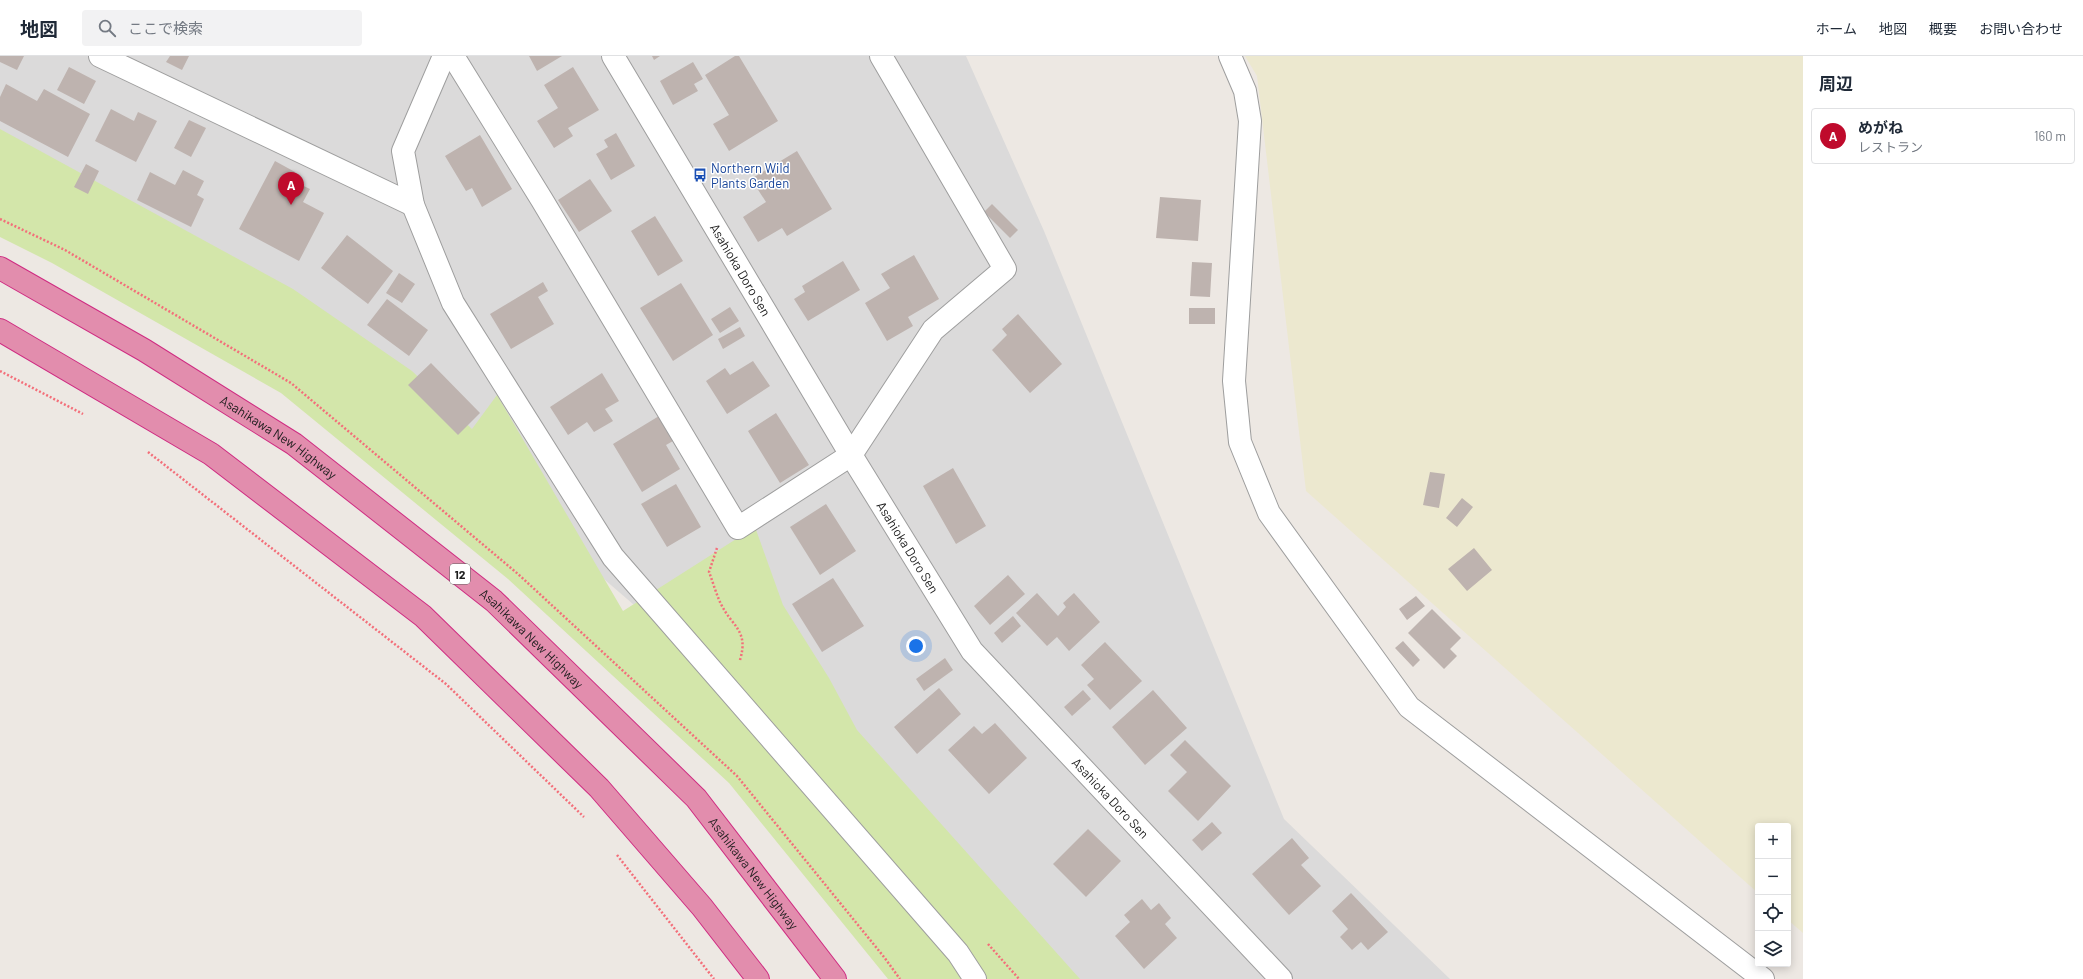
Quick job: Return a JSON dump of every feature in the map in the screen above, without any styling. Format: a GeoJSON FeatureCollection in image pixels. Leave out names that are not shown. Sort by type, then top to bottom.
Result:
{"type":"FeatureCollection","features":[{"type":"Feature","properties":{"kind":"highway","name":"Asahikawa New Highway"},"geometry":{"type":"LineString","coordinates":[[0,268],[144,350],[294,444],[494,601],[696,798],[835,979]]}},
{"type":"Feature","properties":{"kind":"highway"},"geometry":{"type":"LineString","coordinates":[[0,330],[211,454],[423,616],[600,788],[702,907],[758,979]]}},
{"type":"Feature","properties":{"kind":"street"},"geometry":{"type":"LineString","coordinates":[[100,56],[413,204]]}},
{"type":"Feature","properties":{"kind":"street"},"geometry":{"type":"LineString","coordinates":[[444,56],[403,151],[413,204],[452,303],[613,557],[958,953],[975,979]]}},
{"type":"Feature","properties":{"kind":"street"},"geometry":{"type":"LineString","coordinates":[[452,56],[542,200],[738,528],[851,455],[933,330],[1005,269],[881,56]]}},
{"type":"Feature","properties":{"kind":"street","name":"Asahioka Doro Sen"},"geometry":{"type":"LineString","coordinates":[[613,56],[851,455],[972,651],[1282,979]]}},
{"type":"Feature","properties":{"kind":"street"},"geometry":{"type":"LineString","coordinates":[[1230,56],[1245,91],[1250,121],[1234,381],[1240,442],[1269,513],[1409,707],[1764,979]]}},
{"type":"Feature","properties":{"kind":"path"},"geometry":{"type":"LineString","coordinates":[[0,371],[90,417]]}},
{"type":"Feature","properties":{"kind":"path"},"geometry":{"type":"LineString","coordinates":[[143,448],[446,684],[590,822]]}},
{"type":"Feature","properties":{"kind":"path"},"geometry":{"type":"LineString","coordinates":[[738,528],[718,545],[709,572],[721,605],[740,632],[743,648],[738,665]]}},
{"type":"Feature","properties":{"kind":"path"},"geometry":{"type":"LineString","coordinates":[[614,852],[714,979]]}},
{"type":"Feature","properties":{"kind":"shaded area"},"geometry":{"type":"Polygon","coordinates":[[[0,56],[966,56],[1044,231],[1284,819],[1450,979],[1057,979],[1055,968],[365,373],[0,154],[0,56]]]}},
{"type":"Feature","properties":{"kind":"shaded area"},"geometry":{"type":"Polygon","coordinates":[[[1245,56],[1803,56],[1803,933],[1791,923],[1791,823],[1755,823],[1755,890],[1306,491],[1257,76],[1245,56]]]}},
{"type":"Feature","properties":{"kind":"green space"},"geometry":{"type":"Polygon","coordinates":[[[0,129],[293,289],[412,371],[472,429],[497,395],[623,611],[755,527],[783,605],[829,678],[857,730],[1080,979],[888,979],[729,783],[508,579],[281,393],[52,263],[0,237],[0,129]]]}},
{"type":"Feature","properties":{"kind":"building"},"geometry":{"type":"Polygon","coordinates":[[[0,56],[24,56],[17,70],[0,62],[0,56]]]}},
{"type":"Feature","properties":{"kind":"building"},"geometry":{"type":"Polygon","coordinates":[[[170,56],[189,56],[182,70],[166,62],[170,56]]]}},
{"type":"Feature","properties":{"kind":"building"},"geometry":{"type":"Polygon","coordinates":[[[529,56],[562,56],[537,71],[529,56]]]}},
{"type":"Feature","properties":{"kind":"building"},"geometry":{"type":"Polygon","coordinates":[[[652,56],[660,56],[654,60],[652,56]]]}},
{"type":"Feature","properties":{"kind":"building"},"geometry":{"type":"Polygon","coordinates":[[[735,56],[739,56],[778,121],[729,151],[713,124],[729,115],[705,75],[735,56]]]}},
{"type":"Feature","properties":{"kind":"building"},"geometry":{"type":"Polygon","coordinates":[[[693,62],[703,79],[694,84],[698,91],[673,105],[660,81],[693,62]]]}},
{"type":"Feature","properties":{"kind":"building"},"geometry":{"type":"Polygon","coordinates":[[[69,67],[96,81],[84,104],[57,90],[69,67]]]}},
{"type":"Feature","properties":{"kind":"building"},"geometry":{"type":"Polygon","coordinates":[[[573,67],[599,110],[568,128],[573,136],[554,148],[537,121],[558,108],[544,85],[573,67]]]}},
{"type":"Feature","properties":{"kind":"building"},"geometry":{"type":"Polygon","coordinates":[[[6,84],[37,101],[44,89],[90,114],[68,157],[0,121],[0,97],[6,84]]]}},
{"type":"Feature","properties":{"kind":"building"},"geometry":{"type":"Polygon","coordinates":[[[111,109],[134,121],[138,112],[157,121],[136,162],[95,141],[111,109]]]}},
{"type":"Feature","properties":{"kind":"building"},"geometry":{"type":"Polygon","coordinates":[[[189,120],[206,128],[191,157],[174,148],[189,120]]]}},
{"type":"Feature","properties":{"kind":"building"},"geometry":{"type":"Polygon","coordinates":[[[616,133],[635,166],[611,180],[596,154],[608,147],[604,140],[616,133]]]}},
{"type":"Feature","properties":{"kind":"building"},"geometry":{"type":"Polygon","coordinates":[[[480,135],[512,189],[482,207],[472,188],[466,191],[445,156],[480,135]]]}},
{"type":"Feature","properties":{"kind":"building"},"geometry":{"type":"Polygon","coordinates":[[[797,151],[832,209],[787,236],[782,228],[758,242],[743,217],[766,202],[751,179],[797,151]]]}},
{"type":"Feature","properties":{"kind":"building"},"geometry":{"type":"Polygon","coordinates":[[[275,161],[295,172],[291,180],[310,189],[303,202],[324,213],[299,261],[239,229],[275,161]]]}},
{"type":"Feature","properties":{"kind":"building"},"geometry":{"type":"Polygon","coordinates":[[[86,164],[99,171],[88,194],[74,187],[86,164]]]}},
{"type":"Feature","properties":{"kind":"building"},"geometry":{"type":"Polygon","coordinates":[[[183,170],[204,181],[197,195],[204,199],[191,227],[137,200],[150,172],[175,185],[183,170]]]}},
{"type":"Feature","properties":{"kind":"building"},"geometry":{"type":"Polygon","coordinates":[[[590,179],[612,211],[579,232],[558,200],[590,179]]]}},
{"type":"Feature","properties":{"kind":"building"},"geometry":{"type":"Polygon","coordinates":[[[1160,197],[1201,200],[1198,241],[1156,238],[1160,197]]]}},
{"type":"Feature","properties":{"kind":"building"},"geometry":{"type":"Polygon","coordinates":[[[992,204],[1018,230],[1010,238],[984,212],[992,204]]]}},
{"type":"Feature","properties":{"kind":"building"},"geometry":{"type":"Polygon","coordinates":[[[655,216],[683,261],[658,276],[631,231],[655,216]]]}},
{"type":"Feature","properties":{"kind":"building"},"geometry":{"type":"Polygon","coordinates":[[[347,235],[393,271],[368,304],[321,268],[347,235]]]}},
{"type":"Feature","properties":{"kind":"building"},"geometry":{"type":"Polygon","coordinates":[[[914,255],[939,299],[908,317],[913,326],[887,341],[865,303],[890,288],[881,274],[914,255]]]}},
{"type":"Feature","properties":{"kind":"building"},"geometry":{"type":"Polygon","coordinates":[[[843,261],[860,290],[808,321],[794,299],[805,292],[802,286],[843,261]]]}},
{"type":"Feature","properties":{"kind":"building"},"geometry":{"type":"Polygon","coordinates":[[[1192,262],[1212,263],[1210,297],[1190,296],[1192,262]]]}},
{"type":"Feature","properties":{"kind":"building"},"geometry":{"type":"Polygon","coordinates":[[[399,273],[415,284],[402,303],[386,293],[399,273]]]}},
{"type":"Feature","properties":{"kind":"building"},"geometry":{"type":"Polygon","coordinates":[[[543,282],[548,291],[538,297],[554,324],[511,349],[490,314],[543,282]]]}},
{"type":"Feature","properties":{"kind":"building"},"geometry":{"type":"Polygon","coordinates":[[[681,283],[713,335],[673,361],[640,308],[681,283]]]}},
{"type":"Feature","properties":{"kind":"building"},"geometry":{"type":"Polygon","coordinates":[[[387,299],[428,330],[409,356],[367,325],[387,299]]]}},
{"type":"Feature","properties":{"kind":"building"},"geometry":{"type":"Polygon","coordinates":[[[730,307],[739,321],[720,333],[711,319],[730,307]]]}},
{"type":"Feature","properties":{"kind":"building"},"geometry":{"type":"Polygon","coordinates":[[[1189,308],[1215,308],[1215,324],[1189,324],[1189,308]]]}},
{"type":"Feature","properties":{"kind":"building"},"geometry":{"type":"Polygon","coordinates":[[[1018,314],[1062,364],[1030,393],[992,350],[1007,335],[1002,329],[1018,314]]]}},
{"type":"Feature","properties":{"kind":"building"},"geometry":{"type":"Polygon","coordinates":[[[740,327],[745,336],[723,349],[718,339],[740,327]]]}},
{"type":"Feature","properties":{"kind":"building"},"geometry":{"type":"Polygon","coordinates":[[[753,361],[770,386],[727,414],[706,381],[725,368],[730,375],[753,361]]]}},
{"type":"Feature","properties":{"kind":"building"},"geometry":{"type":"Polygon","coordinates":[[[431,363],[480,413],[458,435],[408,385],[431,363]]]}},
{"type":"Feature","properties":{"kind":"building"},"geometry":{"type":"Polygon","coordinates":[[[602,373],[619,401],[605,409],[613,421],[594,432],[587,422],[568,435],[550,407],[602,373]]]}},
{"type":"Feature","properties":{"kind":"building"},"geometry":{"type":"Polygon","coordinates":[[[776,413],[809,465],[780,483],[748,431],[776,413]]]}},
{"type":"Feature","properties":{"kind":"building"},"geometry":{"type":"Polygon","coordinates":[[[659,416],[673,441],[666,445],[680,469],[642,492],[613,444],[659,416]]]}},
{"type":"Feature","properties":{"kind":"building"},"geometry":{"type":"Polygon","coordinates":[[[953,468],[986,526],[956,544],[923,486],[953,468]]]}},
{"type":"Feature","properties":{"kind":"building"},"geometry":{"type":"Polygon","coordinates":[[[1430,472],[1445,474],[1439,508],[1423,505],[1430,472]]]}},
{"type":"Feature","properties":{"kind":"building"},"geometry":{"type":"Polygon","coordinates":[[[676,484],[701,527],[667,547],[641,504],[676,484]]]}},
{"type":"Feature","properties":{"kind":"building"},"geometry":{"type":"Polygon","coordinates":[[[1462,498],[1473,507],[1457,527],[1446,518],[1462,498]]]}},
{"type":"Feature","properties":{"kind":"building"},"geometry":{"type":"Polygon","coordinates":[[[826,504],[856,551],[820,575],[790,527],[826,504]]]}},
{"type":"Feature","properties":{"kind":"building"},"geometry":{"type":"Polygon","coordinates":[[[1474,548],[1492,570],[1467,591],[1448,569],[1474,548]]]}},
{"type":"Feature","properties":{"kind":"building"},"geometry":{"type":"Polygon","coordinates":[[[1008,575],[1025,594],[990,625],[974,606],[1008,575]]]}},
{"type":"Feature","properties":{"kind":"building"},"geometry":{"type":"Polygon","coordinates":[[[833,578],[864,626],[822,652],[792,604],[833,578]]]}},
{"type":"Feature","properties":{"kind":"building"},"geometry":{"type":"Polygon","coordinates":[[[1037,593],[1058,616],[1066,607],[1063,603],[1074,593],[1100,622],[1069,651],[1057,637],[1047,646],[1016,613],[1037,593]]]}},
{"type":"Feature","properties":{"kind":"building"},"geometry":{"type":"Polygon","coordinates":[[[1416,596],[1425,606],[1407,620],[1399,609],[1416,596]]]}},
{"type":"Feature","properties":{"kind":"building"},"geometry":{"type":"Polygon","coordinates":[[[1432,609],[1461,638],[1450,649],[1457,656],[1444,669],[1408,633],[1432,609]]]}},
{"type":"Feature","properties":{"kind":"building"},"geometry":{"type":"Polygon","coordinates":[[[1013,616],[1021,626],[1002,643],[994,633],[1013,616]]]}},
{"type":"Feature","properties":{"kind":"building"},"geometry":{"type":"Polygon","coordinates":[[[1403,641],[1420,660],[1413,667],[1395,648],[1403,641]]]}},
{"type":"Feature","properties":{"kind":"building"},"geometry":{"type":"Polygon","coordinates":[[[1105,642],[1142,681],[1110,710],[1087,685],[1094,679],[1081,665],[1105,642]]]}},
{"type":"Feature","properties":{"kind":"building"},"geometry":{"type":"Polygon","coordinates":[[[945,658],[953,670],[924,691],[916,679],[945,658]]]}},
{"type":"Feature","properties":{"kind":"building"},"geometry":{"type":"Polygon","coordinates":[[[939,688],[961,714],[917,754],[894,727],[939,688]]]}},
{"type":"Feature","properties":{"kind":"building"},"geometry":{"type":"Polygon","coordinates":[[[1083,690],[1091,699],[1072,716],[1064,707],[1083,690]]]}},
{"type":"Feature","properties":{"kind":"building"},"geometry":{"type":"Polygon","coordinates":[[[1153,690],[1187,728],[1145,765],[1112,727],[1153,690]]]}},
{"type":"Feature","properties":{"kind":"building"},"geometry":{"type":"Polygon","coordinates":[[[995,723],[1027,758],[989,794],[948,750],[974,726],[982,734],[995,723]]]}},
{"type":"Feature","properties":{"kind":"building"},"geometry":{"type":"Polygon","coordinates":[[[1185,740],[1231,786],[1198,821],[1168,791],[1187,772],[1170,755],[1185,740]]]}},
{"type":"Feature","properties":{"kind":"building"},"geometry":{"type":"Polygon","coordinates":[[[1212,822],[1222,833],[1202,851],[1192,840],[1212,822]]]}},
{"type":"Feature","properties":{"kind":"building"},"geometry":{"type":"Polygon","coordinates":[[[1088,829],[1121,861],[1086,897],[1053,864],[1088,829]]]}},
{"type":"Feature","properties":{"kind":"building"},"geometry":{"type":"Polygon","coordinates":[[[1292,838],[1309,858],[1301,865],[1321,886],[1289,915],[1252,874],[1292,838]]]}},
{"type":"Feature","properties":{"kind":"building"},"geometry":{"type":"Polygon","coordinates":[[[1351,893],[1388,932],[1368,950],[1361,942],[1352,950],[1340,937],[1348,929],[1332,911],[1351,893]]]}},
{"type":"Feature","properties":{"kind":"building"},"geometry":{"type":"Polygon","coordinates":[[[1142,899],[1151,910],[1159,903],[1171,918],[1165,924],[1177,938],[1144,969],[1115,936],[1130,922],[1124,915],[1142,899]]]}},
{"type":"Feature","properties":{"kind":"place","name":"Northern Wild Plants Garden"},"geometry":{"type":"Point","coordinates":[700,175]}},
{"type":"Feature","properties":{"kind":"place","name":"めがね"},"geometry":{"type":"Point","coordinates":[291,205]}}]}
